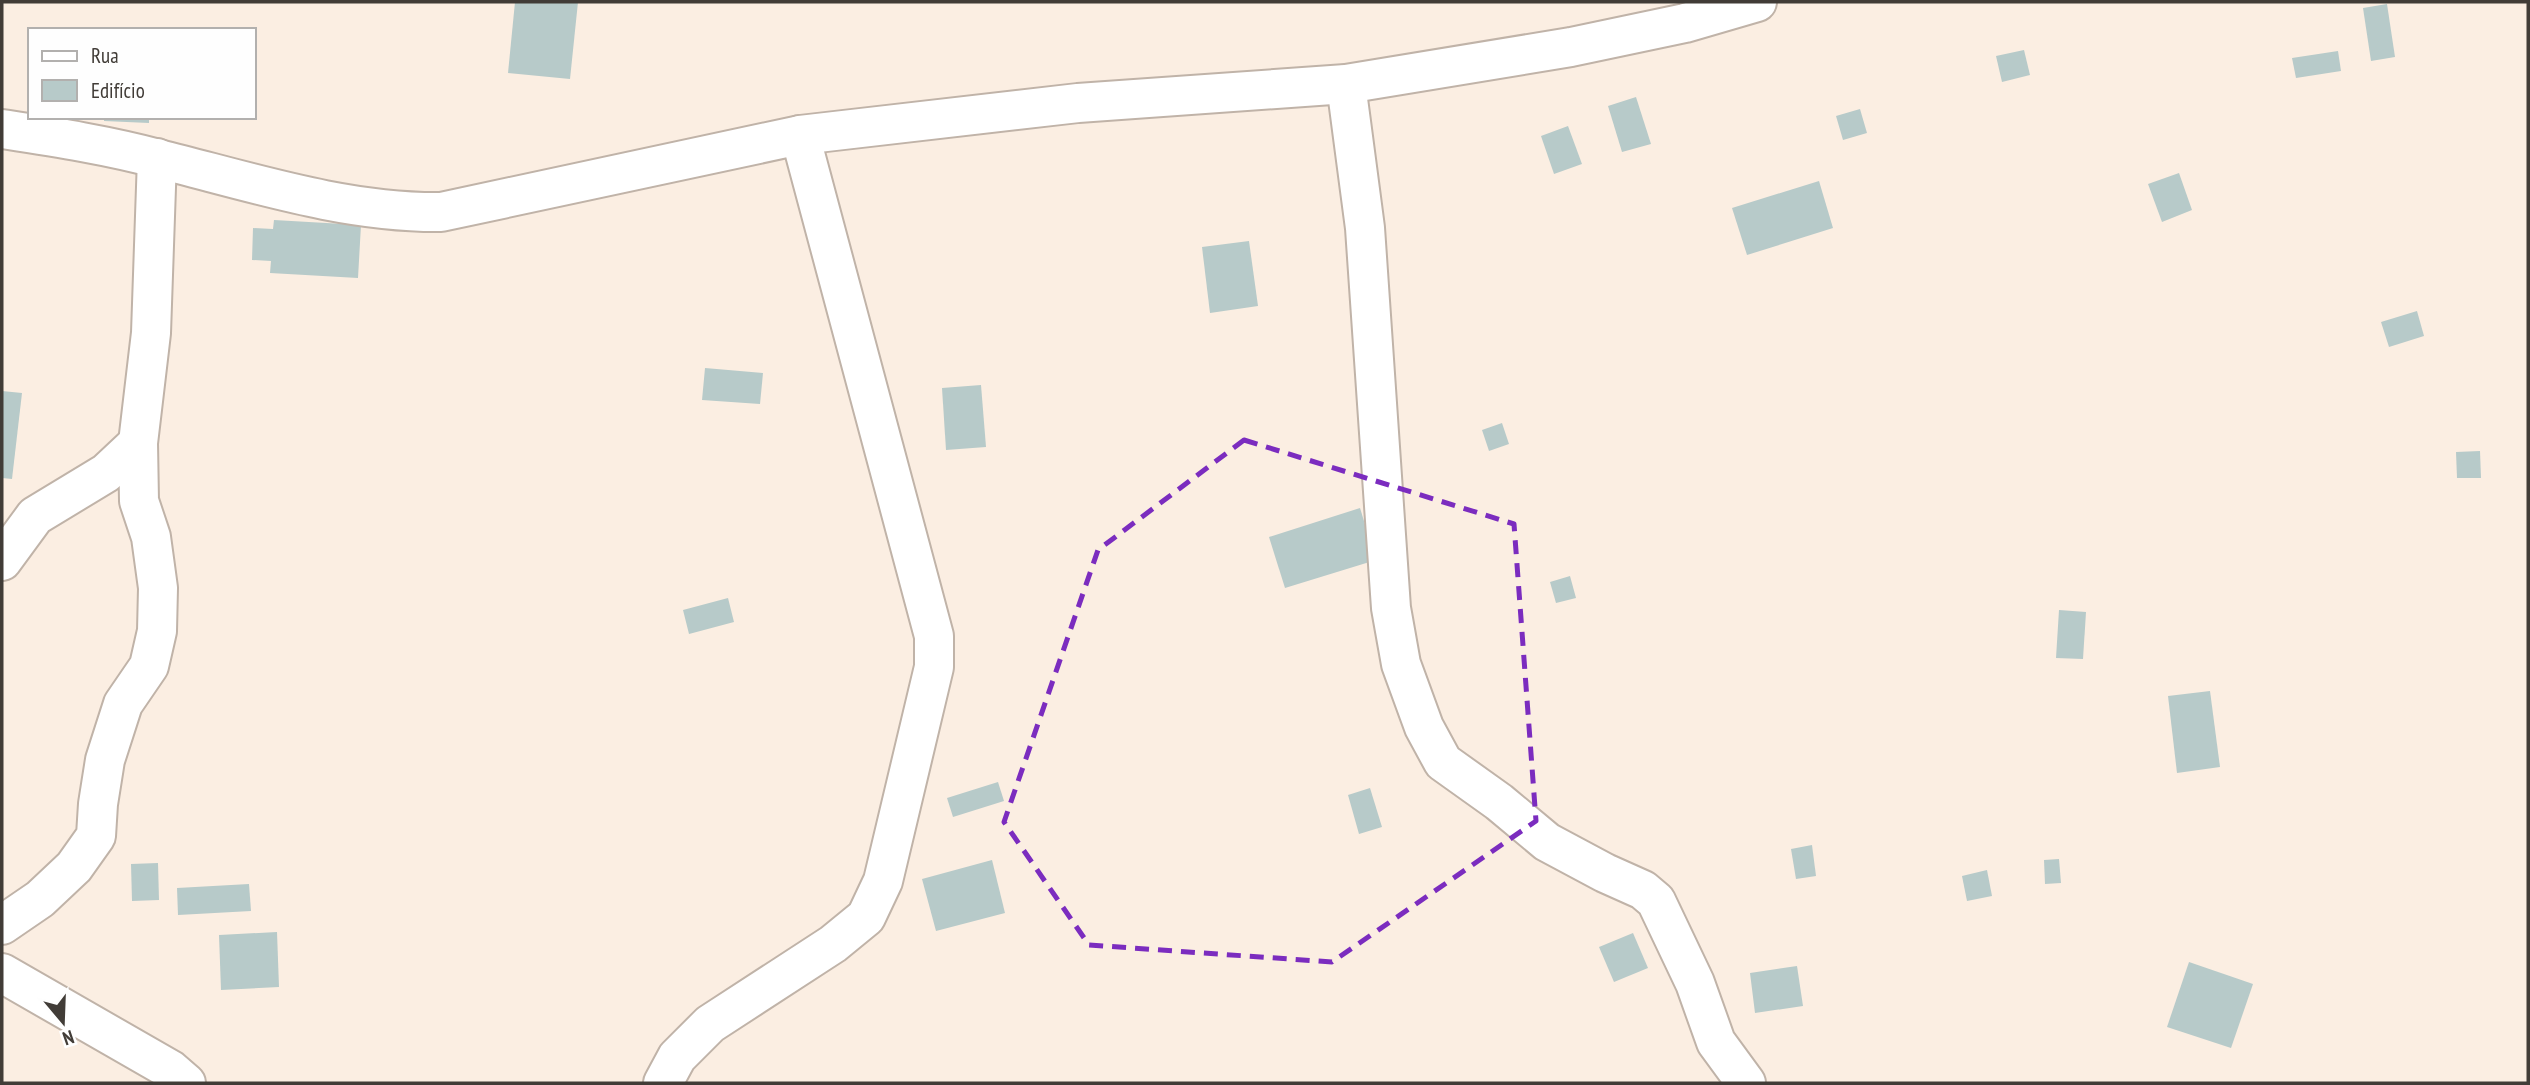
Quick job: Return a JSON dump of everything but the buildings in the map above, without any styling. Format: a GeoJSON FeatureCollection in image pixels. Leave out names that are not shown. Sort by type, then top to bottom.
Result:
{"type":"FeatureCollection","features":[{"type":"Feature","properties":{"kind":"street"},"geometry":{"type":"LineString","coordinates":[[2,129],[67,139],[157,158],[276,190],[364,206],[411,212],[441,212],[800,135],[1078,103],[1346,83],[1571,47],[1685,23],[1757,2]]}},
{"type":"Feature","properties":{"kind":"street"},"geometry":{"type":"LineString","coordinates":[[1346,83],[1366,242],[1391,608],[1401,664],[1424,727],[1443,762],[1499,802],[1547,842],[1643,890],[1656,901],[1695,983],[1716,1042],[1746,1083]]}},
{"type":"Feature","properties":{"kind":"street"},"geometry":{"type":"LineString","coordinates":[[663,1083],[677,1057],[710,1024],[833,944],[866,917],[883,881],[934,667],[934,636],[800,135]]}},
{"type":"Feature","properties":{"kind":"street"},"geometry":{"type":"LineString","coordinates":[[2,925],[40,898],[74,867],[96,835],[105,760],[123,704],[149,666],[157,631],[158,588],[151,537],[139,501],[138,443],[151,333],[157,158]]}},
{"type":"Feature","properties":{"kind":"street"},"geometry":{"type":"LineString","coordinates":[[2,561],[35,516],[106,472],[138,443]]}},
{"type":"Feature","properties":{"kind":"street"},"geometry":{"type":"LineString","coordinates":[[2,973],[171,1070],[186,1083]]}},
{"type":"Feature","properties":{"kind":"highlighted area"},"geometry":{"type":"Polygon","coordinates":[[[1244,440],[1514,524],[1536,821],[1332,962],[1089,945],[1004,822],[1098,550],[1244,440]]]}}]}
